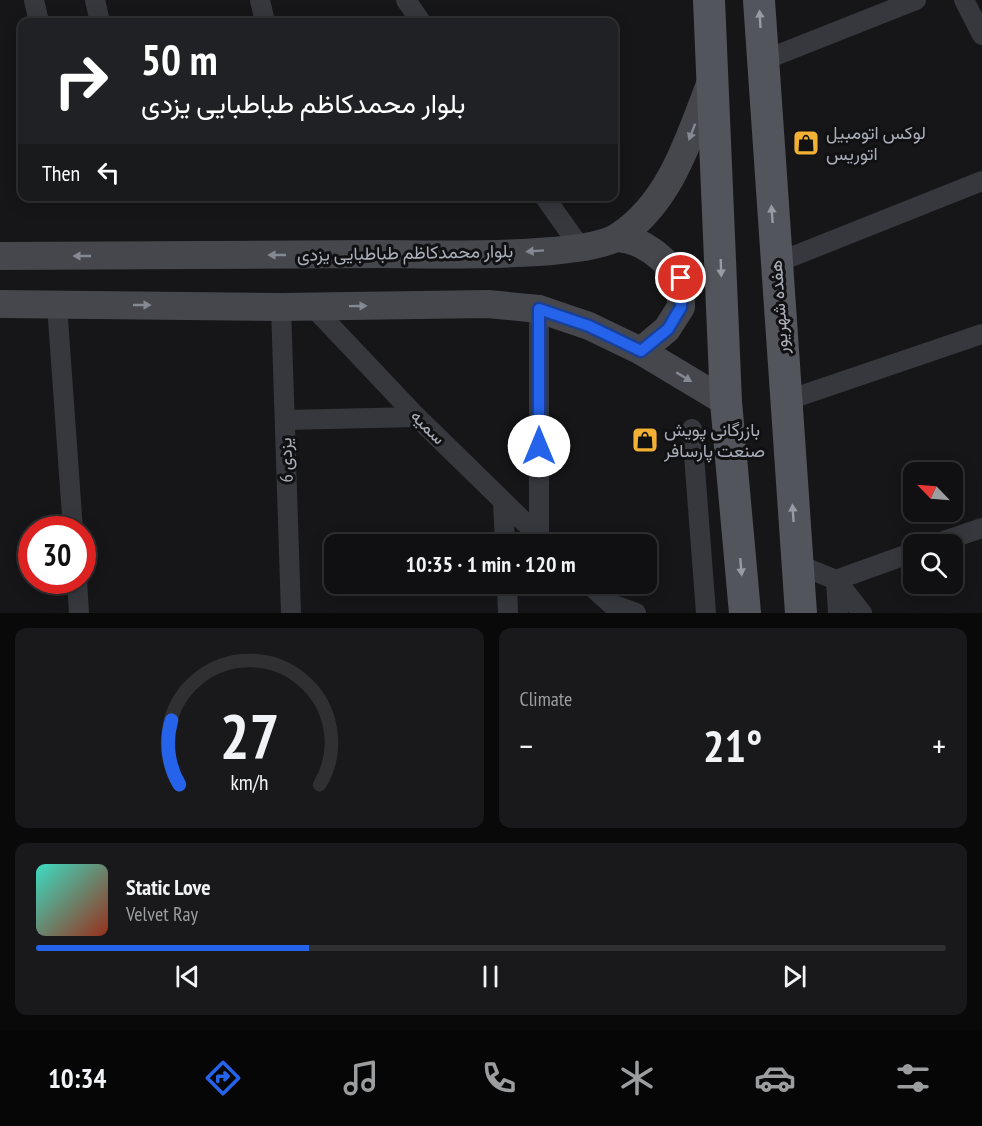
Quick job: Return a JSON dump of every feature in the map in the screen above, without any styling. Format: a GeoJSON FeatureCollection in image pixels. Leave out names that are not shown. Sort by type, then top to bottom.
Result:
{"type":"FeatureCollection","features":[{"type":"Feature","properties":{"kind":"main road"},"geometry":{"type":"LineString","coordinates":[[709,0],[726,402],[746,613]]}},
{"type":"Feature","properties":{"kind":"main road","name":"هفده شهریور"},"geometry":{"type":"LineString","coordinates":[[759,0],[801,613]]}},
{"type":"Feature","properties":{"kind":"main road","name":"بلوار محمدکاظم طباطبایی یزدی"},"geometry":{"type":"LineString","coordinates":[[0,256],[488,254],[580,248],[617,238],[651,210],[681,158],[713,77]]}},
{"type":"Feature","properties":{"kind":"main road"},"geometry":{"type":"LineString","coordinates":[[617,238],[632,238],[662,257],[681,278],[681,307],[668,329],[641,351]]}},
{"type":"Feature","properties":{"kind":"main road"},"geometry":{"type":"LineString","coordinates":[[0,304],[281,307],[488,304],[539,309],[589,326],[641,351],[726,402]]}},
{"type":"Feature","properties":{"kind":"street"},"geometry":{"type":"LineString","coordinates":[[34,0],[38,18]]}},
{"type":"Feature","properties":{"kind":"street"},"geometry":{"type":"LineString","coordinates":[[95,0],[99,18]]}},
{"type":"Feature","properties":{"kind":"street"},"geometry":{"type":"LineString","coordinates":[[260,0],[265,18]]}},
{"type":"Feature","properties":{"kind":"street"},"geometry":{"type":"LineString","coordinates":[[406,0],[419,18]]}},
{"type":"Feature","properties":{"kind":"street"},"geometry":{"type":"LineString","coordinates":[[762,61],[916,0]]}},
{"type":"Feature","properties":{"kind":"street"},"geometry":{"type":"LineString","coordinates":[[964,0],[982,34]]}},
{"type":"Feature","properties":{"kind":"street"},"geometry":{"type":"LineString","coordinates":[[776,262],[982,181]]}},
{"type":"Feature","properties":{"kind":"street"},"geometry":{"type":"LineString","coordinates":[[547,201],[580,248]]}},
{"type":"Feature","properties":{"kind":"street"},"geometry":{"type":"LineString","coordinates":[[57,305],[72,516]]}},
{"type":"Feature","properties":{"kind":"street","name":"سمیه"},"geometry":{"type":"LineString","coordinates":[[312,306],[417,417],[536,534]]}},
{"type":"Feature","properties":{"kind":"street","name":"یزدی 6"},"geometry":{"type":"LineString","coordinates":[[281,307],[291,613]]}},
{"type":"Feature","properties":{"kind":"street"},"geometry":{"type":"LineString","coordinates":[[539,309],[543,534]]}},
{"type":"Feature","properties":{"kind":"street"},"geometry":{"type":"LineString","coordinates":[[785,400],[982,334]]}},
{"type":"Feature","properties":{"kind":"street"},"geometry":{"type":"LineString","coordinates":[[285,420],[417,417]]}},
{"type":"Feature","properties":{"kind":"street"},"geometry":{"type":"LineString","coordinates":[[692,429],[706,613]]}},
{"type":"Feature","properties":{"kind":"street"},"geometry":{"type":"LineString","coordinates":[[503,502],[505,534]]}},
{"type":"Feature","properties":{"kind":"street"},"geometry":{"type":"LineString","coordinates":[[963,534],[982,528]]}},
{"type":"Feature","properties":{"kind":"street"},"geometry":{"type":"LineString","coordinates":[[836,580],[903,556]]}},
{"type":"Feature","properties":{"kind":"street"},"geometry":{"type":"LineString","coordinates":[[797,564],[836,580],[862,613]]}},
{"type":"Feature","properties":{"kind":"street"},"geometry":{"type":"LineString","coordinates":[[836,580],[838,613]]}},
{"type":"Feature","properties":{"kind":"street"},"geometry":{"type":"LineString","coordinates":[[78,594],[79,613]]}},
{"type":"Feature","properties":{"kind":"street"},"geometry":{"type":"LineString","coordinates":[[507,594],[508,613]]}},
{"type":"Feature","properties":{"kind":"street"},"geometry":{"type":"LineString","coordinates":[[600,594],[611,604],[636,613]]}},
{"type":"Feature","properties":{"kind":"place","name":"لوکس اتومبیل اتوریس"},"geometry":{"type":"Point","coordinates":[806,143]}},
{"type":"Feature","properties":{"kind":"place","name":"بازرگانی پویش صنعت پارسافر"},"geometry":{"type":"Point","coordinates":[645,440]}},
{"type":"Feature","properties":{"kind":"route"},"geometry":{"type":"LineString","coordinates":[[539,446],[539,309],[589,326],[641,351],[668,329],[681,307],[681,278]]}}]}
